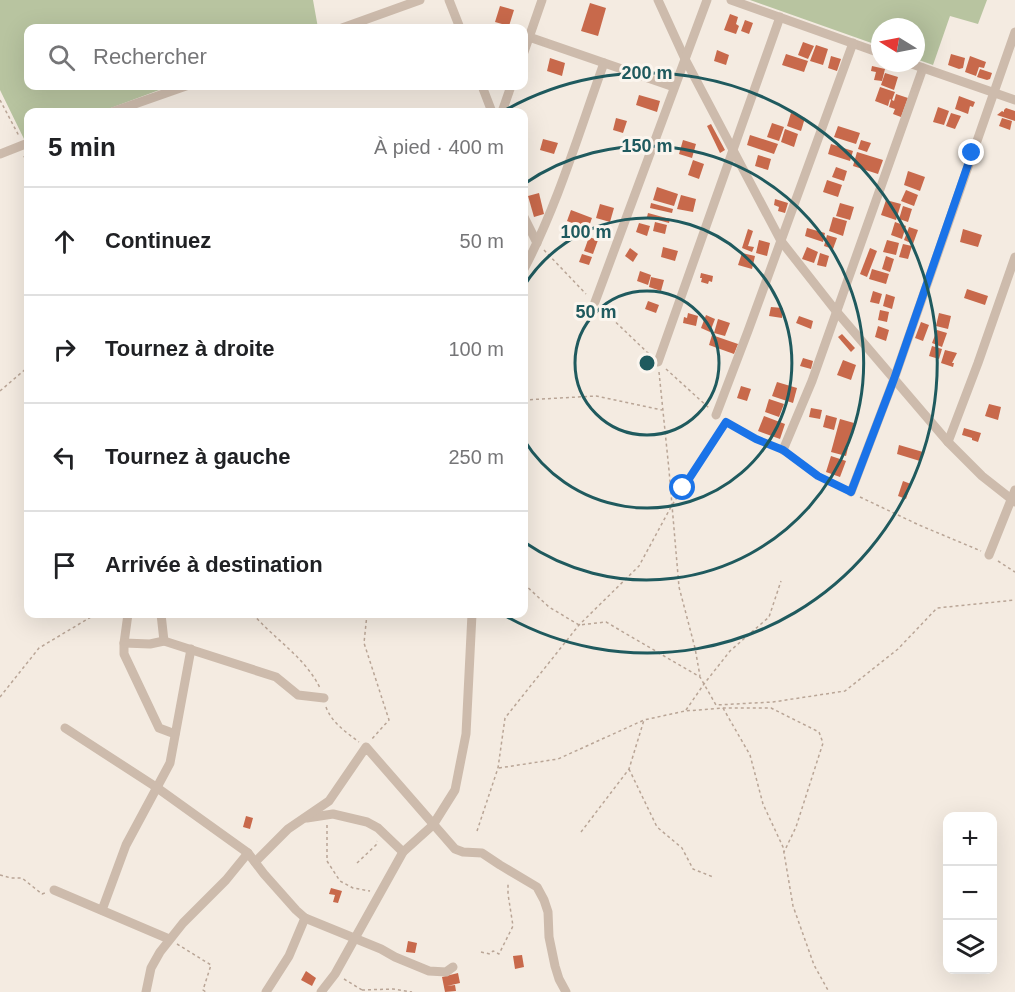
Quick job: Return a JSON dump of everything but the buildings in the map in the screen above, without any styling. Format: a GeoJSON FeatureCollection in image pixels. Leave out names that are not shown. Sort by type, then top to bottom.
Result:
{"type":"FeatureCollection","features":[{"type":"Feature","properties":{"kind":"street"},"geometry":{"type":"LineString","coordinates":[[353,24],[420,0]]}},
{"type":"Feature","properties":{"kind":"street"},"geometry":{"type":"LineString","coordinates":[[449,0],[458,24]]}},
{"type":"Feature","properties":{"kind":"street"},"geometry":{"type":"LineString","coordinates":[[528,40],[542,0]]}},
{"type":"Feature","properties":{"kind":"street"},"geometry":{"type":"LineString","coordinates":[[658,0],[685,59],[781,242],[948,442],[982,476],[1013,501]]}},
{"type":"Feature","properties":{"kind":"street"},"geometry":{"type":"LineString","coordinates":[[595,302],[707,0]]}},
{"type":"Feature","properties":{"kind":"street"},"geometry":{"type":"LineString","coordinates":[[731,0],[871,49]]}},
{"type":"Feature","properties":{"kind":"street"},"geometry":{"type":"LineString","coordinates":[[658,362],[780,17]]}},
{"type":"Feature","properties":{"kind":"street"},"geometry":{"type":"LineString","coordinates":[[851,492],[894,379],[1015,32]]}},
{"type":"Feature","properties":{"kind":"street"},"geometry":{"type":"LineString","coordinates":[[529,37],[674,87]]}},
{"type":"Feature","properties":{"kind":"street"},"geometry":{"type":"LineString","coordinates":[[716,415],[853,43]]}},
{"type":"Feature","properties":{"kind":"street"},"geometry":{"type":"LineString","coordinates":[[528,261],[559,187],[604,63]]}},
{"type":"Feature","properties":{"kind":"street"},"geometry":{"type":"LineString","coordinates":[[925,69],[1015,100]]}},
{"type":"Feature","properties":{"kind":"street"},"geometry":{"type":"LineString","coordinates":[[783,450],[812,381],[922,72]]}},
{"type":"Feature","properties":{"kind":"street"},"geometry":{"type":"LineString","coordinates":[[123,108],[175,90]]}},
{"type":"Feature","properties":{"kind":"street"},"geometry":{"type":"LineString","coordinates":[[484,90],[490,108]]}},
{"type":"Feature","properties":{"kind":"street"},"geometry":{"type":"LineString","coordinates":[[503,108],[510,90]]}},
{"type":"Feature","properties":{"kind":"street"},"geometry":{"type":"LineString","coordinates":[[0,154],[24,145]]}},
{"type":"Feature","properties":{"kind":"street"},"geometry":{"type":"LineString","coordinates":[[528,225],[537,243]]}},
{"type":"Feature","properties":{"kind":"street"},"geometry":{"type":"LineString","coordinates":[[948,442],[1015,257]]}},
{"type":"Feature","properties":{"kind":"street"},"geometry":{"type":"LineString","coordinates":[[989,555],[1013,501],[1015,490]]}},
{"type":"Feature","properties":{"kind":"street"},"geometry":{"type":"LineString","coordinates":[[127,618],[123,652],[125,657],[159,728],[175,735]]}},
{"type":"Feature","properties":{"kind":"street"},"geometry":{"type":"LineString","coordinates":[[161,618],[164,641]]}},
{"type":"Feature","properties":{"kind":"street"},"geometry":{"type":"LineString","coordinates":[[321,992],[335,974],[403,852],[433,825],[455,790],[466,734],[472,618]]}},
{"type":"Feature","properties":{"kind":"street"},"geometry":{"type":"LineString","coordinates":[[124,643],[150,644],[164,641],[276,677],[298,695],[324,698]]}},
{"type":"Feature","properties":{"kind":"street"},"geometry":{"type":"LineString","coordinates":[[102,910],[126,845],[170,763],[190,649]]}},
{"type":"Feature","properties":{"kind":"street"},"geometry":{"type":"LineString","coordinates":[[65,728],[156,787],[248,854],[305,918],[429,971],[446,972],[453,967]]}},
{"type":"Feature","properties":{"kind":"street"},"geometry":{"type":"LineString","coordinates":[[255,862],[288,829],[329,801],[366,747],[455,849],[482,853],[537,886],[548,912],[549,937],[555,966],[566,992]]}},
{"type":"Feature","properties":{"kind":"street"},"geometry":{"type":"LineString","coordinates":[[301,819],[327,814],[367,822],[378,828],[403,852]]}},
{"type":"Feature","properties":{"kind":"street"},"geometry":{"type":"LineString","coordinates":[[146,992],[151,968],[169,939],[248,854]]}},
{"type":"Feature","properties":{"kind":"street"},"geometry":{"type":"LineString","coordinates":[[54,890],[169,939]]}},
{"type":"Feature","properties":{"kind":"street"},"geometry":{"type":"LineString","coordinates":[[266,992],[289,957],[305,918]]}},
{"type":"Feature","properties":{"kind":"path"},"geometry":{"type":"LineString","coordinates":[[0,100],[24,145]]}},
{"type":"Feature","properties":{"kind":"path"},"geometry":{"type":"LineString","coordinates":[[537,243],[658,362],[726,422],[756,439],[783,450],[818,476],[919,525],[989,555],[1015,572]]}},
{"type":"Feature","properties":{"kind":"path"},"geometry":{"type":"LineString","coordinates":[[658,362],[679,587],[700,676],[716,705],[773,702],[845,691],[898,649],[937,608],[1015,600]]}},
{"type":"Feature","properties":{"kind":"path"},"geometry":{"type":"LineString","coordinates":[[0,391],[24,370]]}},
{"type":"Feature","properties":{"kind":"path"},"geometry":{"type":"LineString","coordinates":[[528,400],[596,396],[663,410]]}},
{"type":"Feature","properties":{"kind":"path"},"geometry":{"type":"LineString","coordinates":[[477,831],[498,768],[505,718],[579,625],[639,566],[672,505],[726,422]]}},
{"type":"Feature","properties":{"kind":"path"},"geometry":{"type":"LineString","coordinates":[[685,711],[730,651],[769,617],[781,581]]}},
{"type":"Feature","properties":{"kind":"path"},"geometry":{"type":"LineString","coordinates":[[528,588],[549,607],[579,625],[606,622],[700,676]]}},
{"type":"Feature","properties":{"kind":"path"},"geometry":{"type":"LineString","coordinates":[[0,697],[39,648],[89,618]]}},
{"type":"Feature","properties":{"kind":"path"},"geometry":{"type":"LineString","coordinates":[[257,618],[307,668],[319,685],[328,711],[336,723],[366,747],[388,720],[364,643],[367,618]]}},
{"type":"Feature","properties":{"kind":"path"},"geometry":{"type":"LineString","coordinates":[[723,708],[750,755],[763,804],[783,847],[793,906],[814,965],[829,992]]}},
{"type":"Feature","properties":{"kind":"path"},"geometry":{"type":"LineString","coordinates":[[498,768],[558,759],[644,720],[685,711],[771,708],[819,732],[823,743],[796,827],[784,852]]}},
{"type":"Feature","properties":{"kind":"path"},"geometry":{"type":"LineString","coordinates":[[581,832],[629,770],[644,720]]}},
{"type":"Feature","properties":{"kind":"path"},"geometry":{"type":"LineString","coordinates":[[629,770],[657,827],[682,848],[693,869],[713,876]]}},
{"type":"Feature","properties":{"kind":"path"},"geometry":{"type":"LineString","coordinates":[[327,814],[327,861],[340,881],[353,888],[371,891],[378,896]]}},
{"type":"Feature","properties":{"kind":"path"},"geometry":{"type":"LineString","coordinates":[[357,863],[376,845],[378,828]]}},
{"type":"Feature","properties":{"kind":"path"},"geometry":{"type":"LineString","coordinates":[[0,875],[22,878],[42,894],[54,890]]}},
{"type":"Feature","properties":{"kind":"path"},"geometry":{"type":"LineString","coordinates":[[481,952],[490,954],[493,951],[499,954],[513,926],[508,879]]}},
{"type":"Feature","properties":{"kind":"path"},"geometry":{"type":"LineString","coordinates":[[169,939],[211,965],[203,990],[206,992]]}},
{"type":"Feature","properties":{"kind":"path"},"geometry":{"type":"LineString","coordinates":[[335,974],[362,991],[393,989],[412,992]]}},
{"type":"Feature","properties":{"kind":"green space"},"geometry":{"type":"Polygon","coordinates":[[[0,0],[313,0],[317,24],[24,24],[24,90],[159,90],[111,108],[24,108],[24,139],[0,90],[0,0]]]}},
{"type":"Feature","properties":{"kind":"green space"},"geometry":{"type":"Polygon","coordinates":[[[750,0],[987,0],[978,24],[950,16],[933,65],[925,62],[925,18],[871,18],[871,43],[750,0]]]}},
{"type":"Feature","properties":{"kind":"route"},"geometry":{"type":"LineString","coordinates":[[683,488],[726,422],[756,439],[783,450],[818,476],[851,492],[894,379],[972,153]]}}]}
